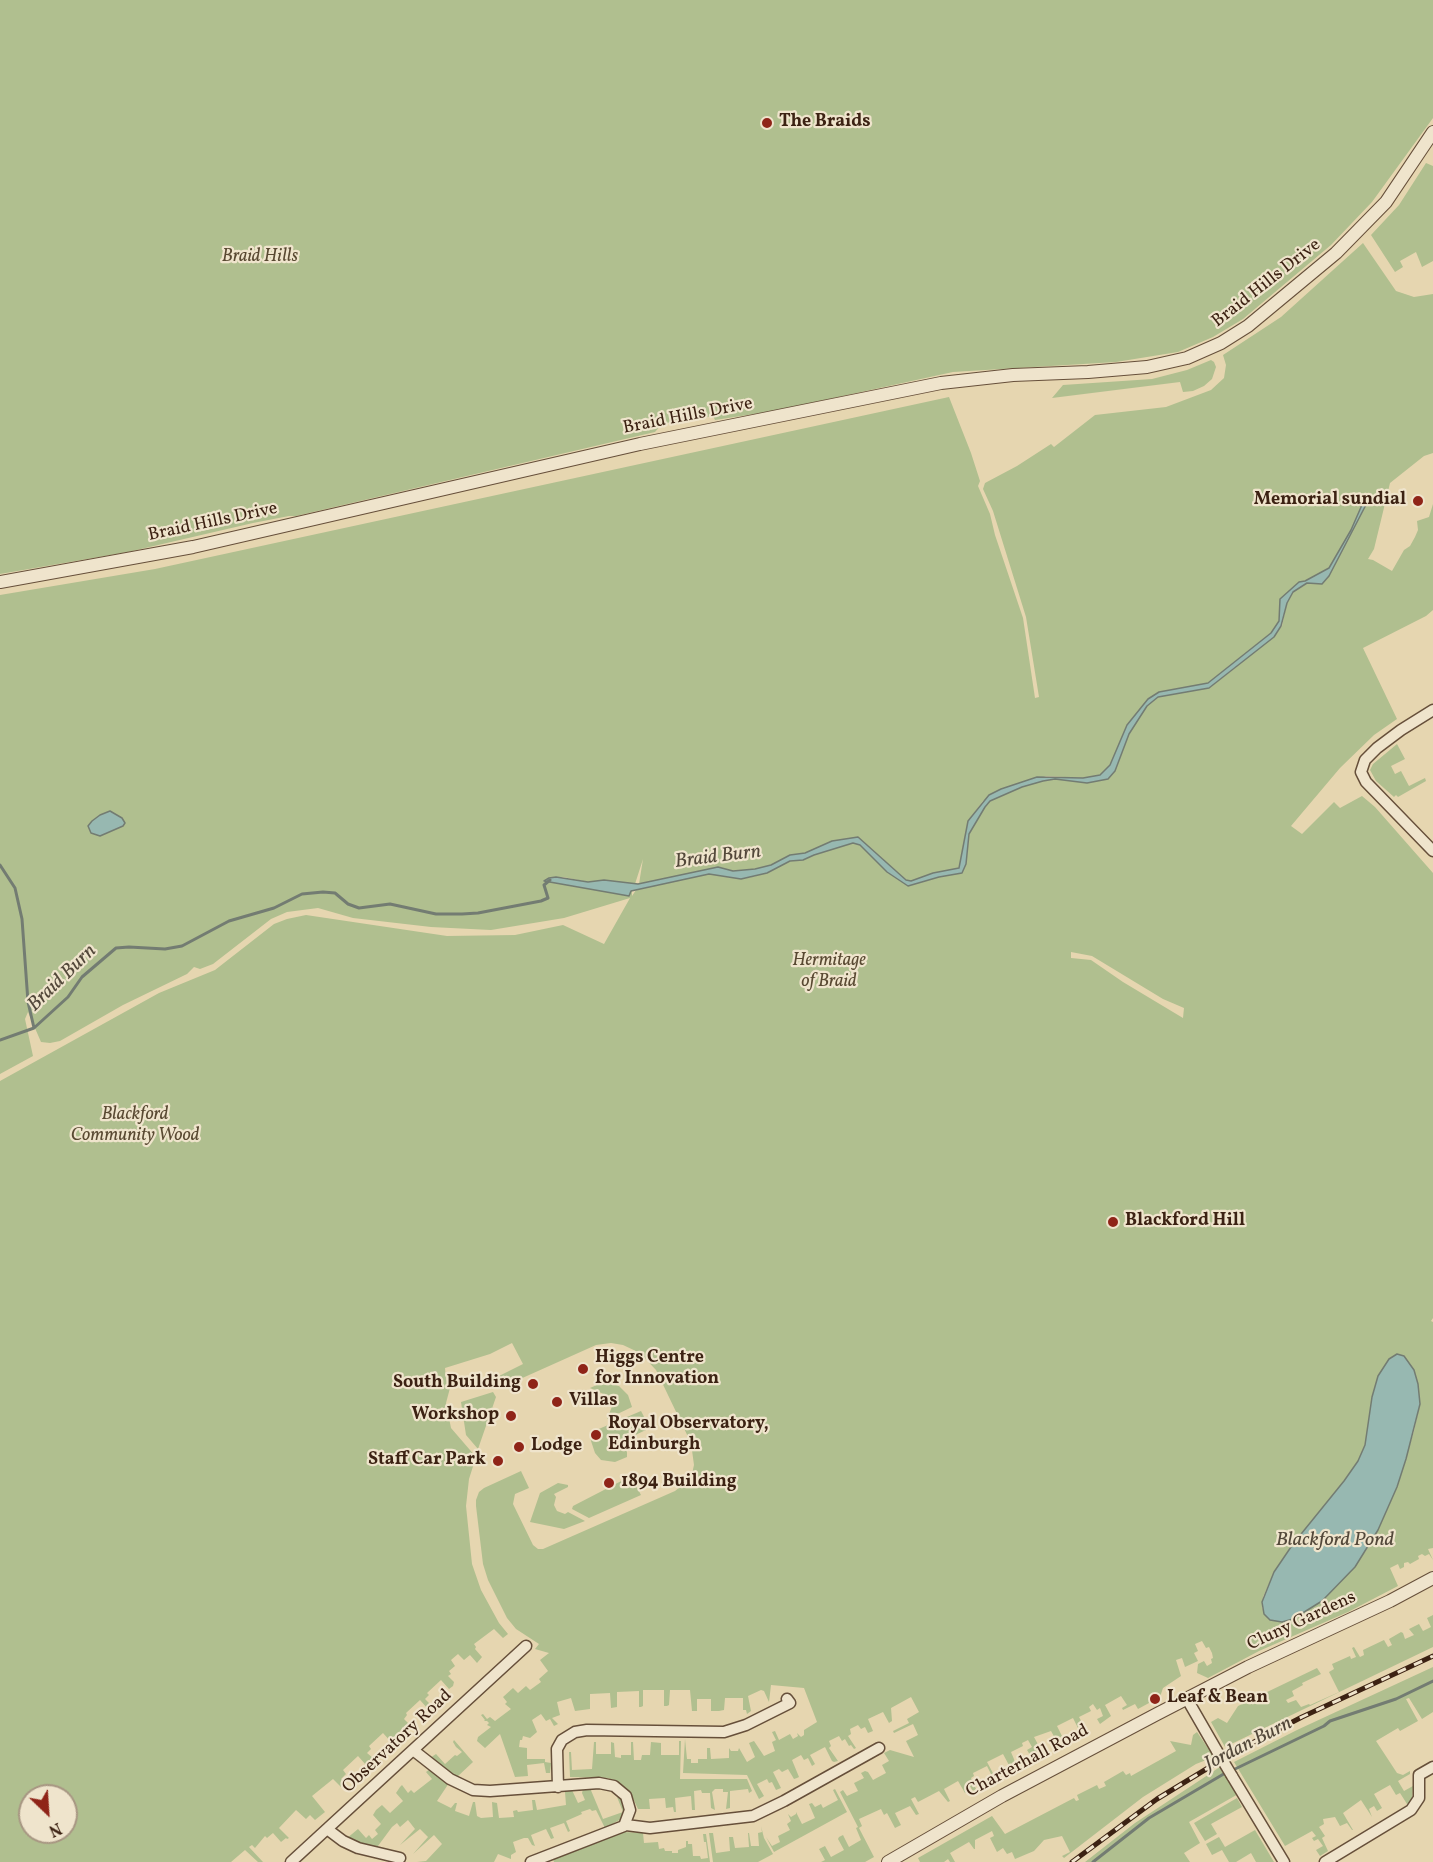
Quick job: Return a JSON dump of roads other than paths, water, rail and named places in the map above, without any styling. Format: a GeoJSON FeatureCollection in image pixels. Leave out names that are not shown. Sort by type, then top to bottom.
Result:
{"type":"FeatureCollection","features":[{"type":"Feature","properties":{"kind":"street","name":"Braid Hills Drive"},"geometry":{"type":"LineString","coordinates":[[0,582],[194,547],[640,444],[931,385],[1013,375],[1088,372],[1168,363],[1202,351],[1239,332],[1308,278],[1352,238],[1394,192],[1433,132]]}},
{"type":"Feature","properties":{"kind":"street"},"geometry":{"type":"LineString","coordinates":[[1433,710],[1394,735],[1365,760],[1362,772],[1366,782],[1433,851]]}},
{"type":"Feature","properties":{"kind":"street","name":"Cluny Gardens"},"geometry":{"type":"LineString","coordinates":[[1187,1698],[1390,1601],[1433,1578]]}},
{"type":"Feature","properties":{"kind":"street","name":"Observatory Road"},"geometry":{"type":"LineString","coordinates":[[291,1862],[526,1646]]}},
{"type":"Feature","properties":{"kind":"street"},"geometry":{"type":"LineString","coordinates":[[1187,1698],[1284,1862]]}},
{"type":"Feature","properties":{"kind":"street","name":"Charterhall Road"},"geometry":{"type":"LineString","coordinates":[[888,1862],[1002,1796],[1187,1698]]}},
{"type":"Feature","properties":{"kind":"street"},"geometry":{"type":"LineString","coordinates":[[558,1786],[557,1749],[562,1740],[575,1732],[587,1730],[724,1732],[746,1725],[790,1703],[787,1699]]}},
{"type":"Feature","properties":{"kind":"street"},"geometry":{"type":"LineString","coordinates":[[531,1862],[626,1825],[650,1828],[753,1816],[879,1748]]}},
{"type":"Feature","properties":{"kind":"street"},"geometry":{"type":"LineString","coordinates":[[413,1750],[450,1779],[473,1790],[490,1791],[599,1783],[617,1788],[626,1796],[629,1804],[630,1813],[626,1825]]}},
{"type":"Feature","properties":{"kind":"street"},"geometry":{"type":"LineString","coordinates":[[1325,1862],[1411,1810],[1419,1798],[1419,1775],[1433,1767]]}},
{"type":"Feature","properties":{"kind":"street"},"geometry":{"type":"LineString","coordinates":[[327,1829],[343,1841],[358,1848],[400,1858]]}},
{"type":"Feature","properties":{"kind":"water"},"geometry":{"type":"Polygon","coordinates":[[[1365,498],[1369,499],[1329,576],[1322,584],[1307,583],[1293,592],[1287,603],[1281,626],[1274,637],[1209,688],[1158,697],[1147,706],[1129,734],[1115,771],[1108,779],[1087,783],[1055,779],[1043,781],[1022,787],[990,801],[969,834],[966,864],[962,873],[908,886],[887,872],[860,845],[853,843],[803,860],[790,861],[767,873],[741,879],[709,874],[631,891],[629,896],[544,881],[556,877],[588,882],[604,880],[638,884],[718,867],[733,871],[755,869],[771,865],[790,855],[805,853],[832,841],[858,837],[906,880],[911,881],[933,873],[959,868],[968,821],[989,795],[1037,777],[1083,778],[1100,775],[1110,765],[1127,725],[1148,699],[1159,692],[1208,683],[1271,633],[1279,621],[1280,599],[1299,582],[1329,568],[1351,530],[1365,498]]]}},
{"type":"Feature","properties":{"kind":"water"},"geometry":{"type":"Polygon","coordinates":[[[110,811],[122,818],[125,823],[123,826],[100,836],[91,833],[88,826],[92,821],[110,811]]]}},
{"type":"Feature","properties":{"kind":"water","name":"Blackford Pond"},"geometry":{"type":"Polygon","coordinates":[[[1397,1354],[1404,1356],[1414,1370],[1420,1404],[1397,1487],[1378,1530],[1355,1567],[1322,1601],[1293,1619],[1282,1622],[1270,1620],[1264,1614],[1262,1602],[1274,1572],[1358,1461],[1365,1445],[1372,1397],[1378,1376],[1389,1359],[1397,1354]]]}},
{"type":"Feature","properties":{"kind":"waterway"},"geometry":{"type":"LineString","coordinates":[[0,865],[15,888],[22,919],[28,1002],[34,1028]]}},
{"type":"Feature","properties":{"kind":"waterway","name":"Braid Burn"},"geometry":{"type":"LineString","coordinates":[[0,1040],[34,1028],[68,997],[82,977],[116,948],[165,949],[182,946],[229,921],[274,908],[302,894],[335,893],[348,904],[359,908],[390,904],[436,914],[462,914],[541,901],[548,898],[544,885],[550,880]]}},
{"type":"Feature","properties":{"kind":"waterway","name":"Jordan Burn"},"geometry":{"type":"LineString","coordinates":[[1233,1770],[1330,1721],[1396,1699],[1433,1681]]}},
{"type":"Feature","properties":{"kind":"waterway","name":"Jordan Burn"},"geometry":{"type":"LineString","coordinates":[[1093,1862],[1149,1818],[1227,1772]]}},
{"type":"Feature","properties":{"kind":"railway"},"geometry":{"type":"LineString","coordinates":[[1072,1862],[1157,1799],[1231,1754],[1302,1717],[1433,1656]]}},
{"type":"Feature","properties":{"kind":"place","name":"The Braids"},"geometry":{"type":"Point","coordinates":[767,123]}},
{"type":"Feature","properties":{"kind":"place","name":"Memorial sundial"},"geometry":{"type":"Point","coordinates":[1418,501]}},
{"type":"Feature","properties":{"kind":"place","name":"Blackford Hill"},"geometry":{"type":"Point","coordinates":[1113,1222]}},
{"type":"Feature","properties":{"kind":"place","name":"Higgs Centre for Innovation"},"geometry":{"type":"Point","coordinates":[583,1369]}},
{"type":"Feature","properties":{"kind":"place","name":"South Building"},"geometry":{"type":"Point","coordinates":[533,1384]}},
{"type":"Feature","properties":{"kind":"place","name":"Villas"},"geometry":{"type":"Point","coordinates":[557,1402]}},
{"type":"Feature","properties":{"kind":"place","name":"Workshop"},"geometry":{"type":"Point","coordinates":[511,1416]}},
{"type":"Feature","properties":{"kind":"place","name":"Royal Observatory, Edinburgh"},"geometry":{"type":"Point","coordinates":[596,1435]}},
{"type":"Feature","properties":{"kind":"place","name":"Lodge"},"geometry":{"type":"Point","coordinates":[519,1447]}},
{"type":"Feature","properties":{"kind":"place","name":"Staff Car Park"},"geometry":{"type":"Point","coordinates":[498,1461]}},
{"type":"Feature","properties":{"kind":"place","name":"1894 Building"},"geometry":{"type":"Point","coordinates":[609,1483]}},
{"type":"Feature","properties":{"kind":"place","name":"Leaf & Bean"},"geometry":{"type":"Point","coordinates":[1155,1699]}},
{"type":"Feature","properties":{"kind":"park label","name":"Braid Hills"},"geometry":{"type":"Point","coordinates":[260,258]}},
{"type":"Feature","properties":{"kind":"park label","name":"Hermitage of Braid"},"geometry":{"type":"Point","coordinates":[829,972]}},
{"type":"Feature","properties":{"kind":"park label","name":"Blackford Community Wood"},"geometry":{"type":"Point","coordinates":[135,1126]}}]}
